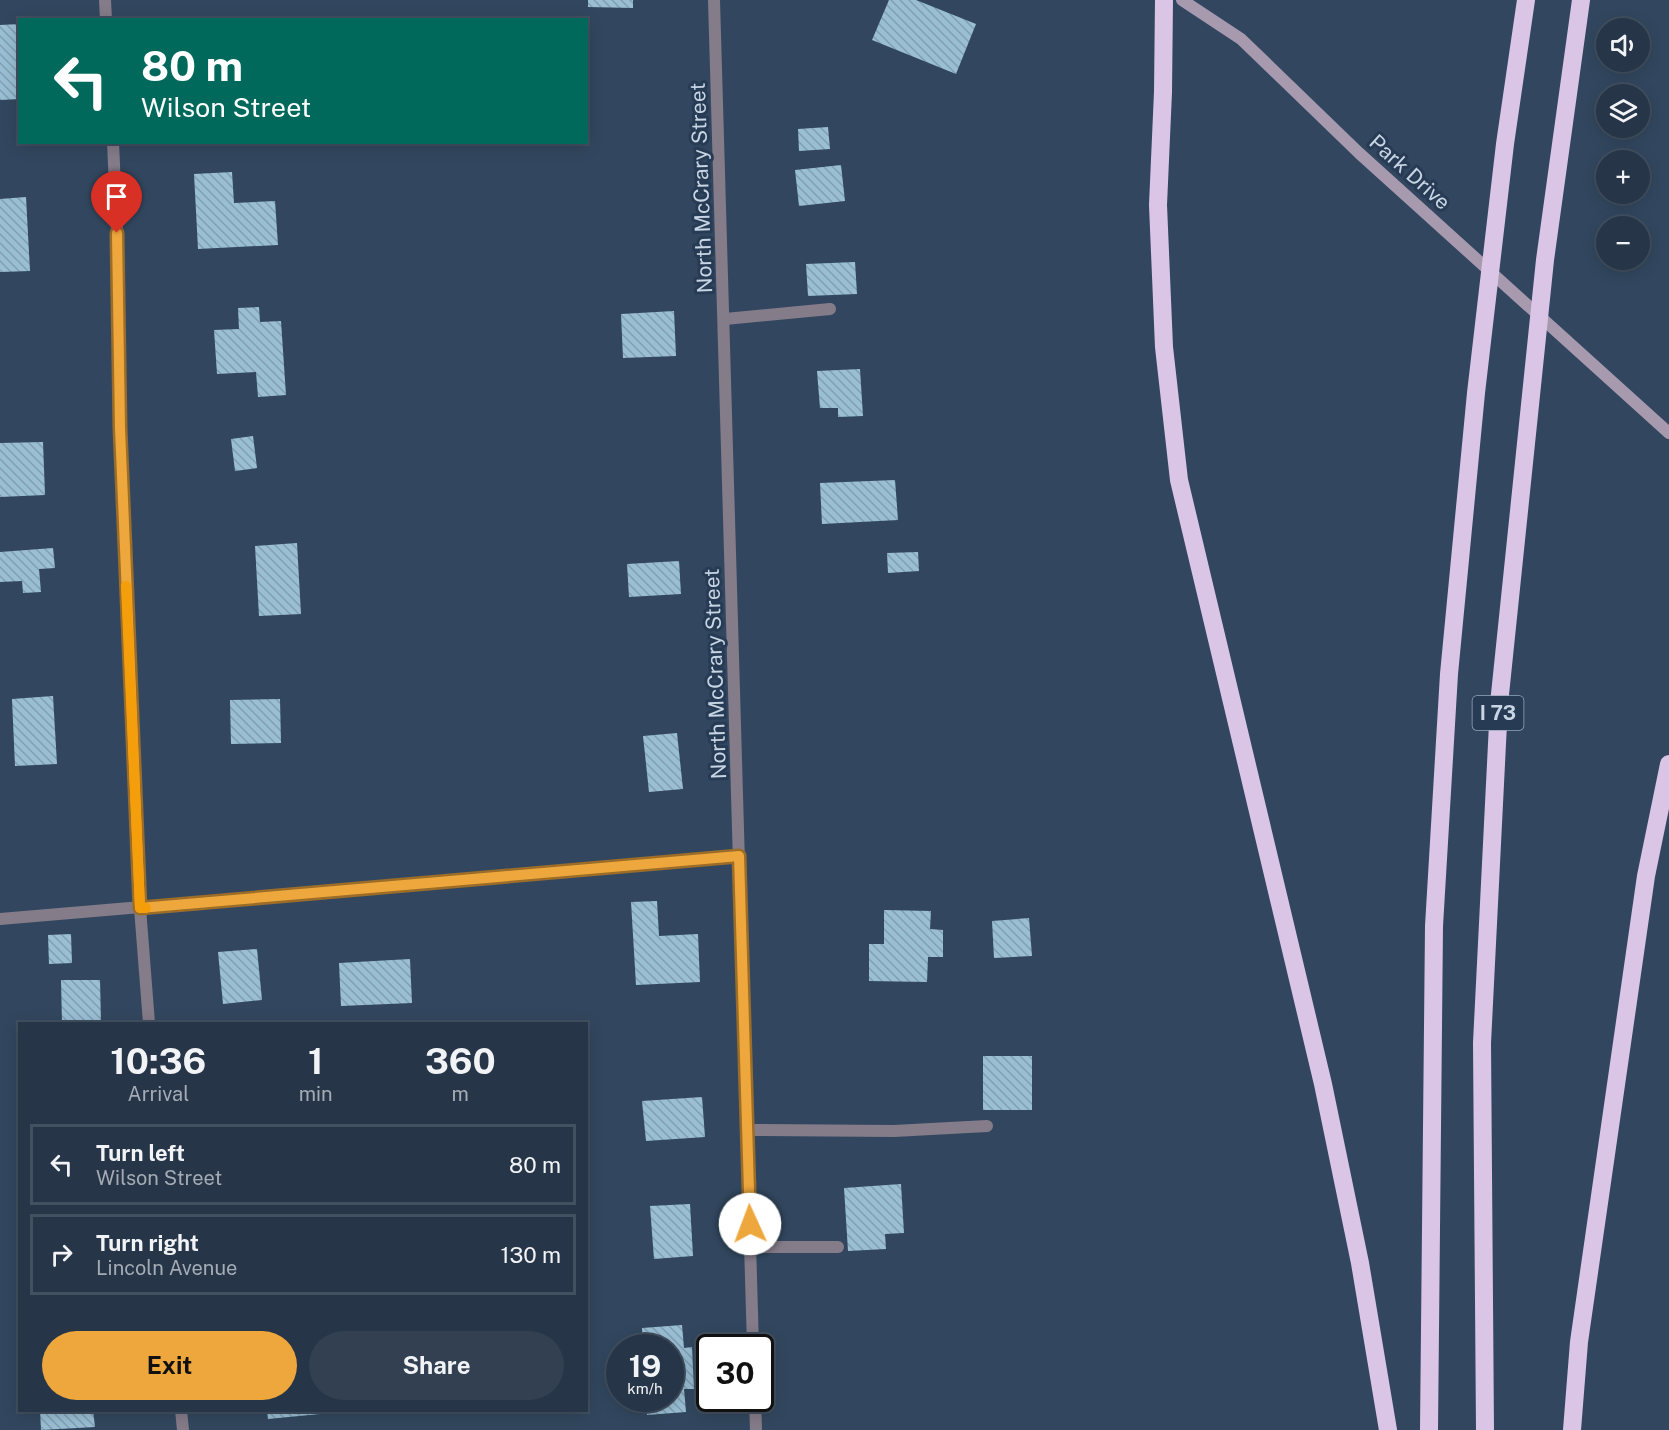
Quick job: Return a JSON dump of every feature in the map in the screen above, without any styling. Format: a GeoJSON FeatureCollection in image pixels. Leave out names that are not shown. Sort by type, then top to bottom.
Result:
{"type":"FeatureCollection","features":[{"type":"Feature","properties":{"kind":"highway"},"geometry":{"type":"LineString","coordinates":[[1164,0],[1158,205],[1164,347],[1179,480],[1323,1084],[1360,1263],[1388,1430]]}},
{"type":"Feature","properties":{"kind":"highway","name":"I 73"},"geometry":{"type":"LineString","coordinates":[[1429,1430],[1434,926],[1449,674],[1476,393],[1505,144],[1526,0]]}},
{"type":"Feature","properties":{"kind":"highway","name":"I 73"},"geometry":{"type":"LineString","coordinates":[[1485,1430],[1482,1043],[1499,704],[1545,260],[1581,0]]}},
{"type":"Feature","properties":{"kind":"highway"},"geometry":{"type":"LineString","coordinates":[[1572,1430],[1580,1342],[1646,876],[1669,764]]}},
{"type":"Feature","properties":{"kind":"main road","name":"Park Drive"},"geometry":{"type":"LineString","coordinates":[[1182,0],[1241,39],[1359,153],[1669,433]]}},
{"type":"Feature","properties":{"kind":"street"},"geometry":{"type":"LineString","coordinates":[[105,0],[106,18]]}},
{"type":"Feature","properties":{"kind":"street","name":"North McCrary Street"},"geometry":{"type":"LineString","coordinates":[[714,0],[753,1334]]}},
{"type":"Feature","properties":{"kind":"street"},"geometry":{"type":"LineString","coordinates":[[112,144],[117,233],[120,428],[140,908],[149,1022]]}},
{"type":"Feature","properties":{"kind":"street"},"geometry":{"type":"LineString","coordinates":[[724,319],[830,309]]}},
{"type":"Feature","properties":{"kind":"street"},"geometry":{"type":"LineString","coordinates":[[0,919],[739,856]]}},
{"type":"Feature","properties":{"kind":"street"},"geometry":{"type":"LineString","coordinates":[[747,1130],[894,1131],[987,1126]]}},
{"type":"Feature","properties":{"kind":"street"},"geometry":{"type":"LineString","coordinates":[[751,1247],[838,1247]]}},
{"type":"Feature","properties":{"kind":"street"},"geometry":{"type":"LineString","coordinates":[[181,1412],[183,1430]]}},
{"type":"Feature","properties":{"kind":"street"},"geometry":{"type":"LineString","coordinates":[[755,1412],[756,1430]]}},
{"type":"Feature","properties":{"kind":"building"},"geometry":{"type":"Polygon","coordinates":[[[588,0],[633,0],[633,8],[588,7],[588,0]]]}},
{"type":"Feature","properties":{"kind":"building"},"geometry":{"type":"Polygon","coordinates":[[[889,0],[916,0],[976,24],[956,74],[872,40],[889,0]]]}},
{"type":"Feature","properties":{"kind":"building"},"geometry":{"type":"Polygon","coordinates":[[[18,24],[18,99],[0,100],[0,25],[18,24]]]}},
{"type":"Feature","properties":{"kind":"building"},"geometry":{"type":"Polygon","coordinates":[[[828,127],[830,149],[799,151],[798,129],[828,127]]]}},
{"type":"Feature","properties":{"kind":"building"},"geometry":{"type":"Polygon","coordinates":[[[841,165],[845,201],[799,206],[795,170],[841,165]]]}},
{"type":"Feature","properties":{"kind":"building"},"geometry":{"type":"Polygon","coordinates":[[[232,172],[234,203],[275,201],[278,245],[198,249],[194,174],[232,172]]]}},
{"type":"Feature","properties":{"kind":"building"},"geometry":{"type":"Polygon","coordinates":[[[26,197],[30,271],[0,272],[0,199],[26,197]]]}},
{"type":"Feature","properties":{"kind":"building"},"geometry":{"type":"Polygon","coordinates":[[[855,262],[857,294],[808,296],[806,264],[855,262]]]}},
{"type":"Feature","properties":{"kind":"building"},"geometry":{"type":"Polygon","coordinates":[[[259,307],[260,322],[281,321],[286,395],[258,397],[256,372],[217,374],[214,330],[239,329],[238,308],[259,307]]]}},
{"type":"Feature","properties":{"kind":"building"},"geometry":{"type":"Polygon","coordinates":[[[674,311],[676,356],[623,358],[621,314],[674,311]]]}},
{"type":"Feature","properties":{"kind":"building"},"geometry":{"type":"Polygon","coordinates":[[[860,369],[863,416],[838,417],[838,408],[820,408],[817,371],[860,369]]]}},
{"type":"Feature","properties":{"kind":"building"},"geometry":{"type":"Polygon","coordinates":[[[253,436],[257,468],[235,471],[231,439],[253,436]]]}},
{"type":"Feature","properties":{"kind":"building"},"geometry":{"type":"Polygon","coordinates":[[[43,442],[45,495],[0,497],[0,443],[43,442]]]}},
{"type":"Feature","properties":{"kind":"building"},"geometry":{"type":"Polygon","coordinates":[[[895,480],[898,520],[822,524],[820,483],[895,480]]]}},
{"type":"Feature","properties":{"kind":"building"},"geometry":{"type":"Polygon","coordinates":[[[297,543],[301,614],[259,616],[255,546],[297,543]]]}},
{"type":"Feature","properties":{"kind":"building"},"geometry":{"type":"Polygon","coordinates":[[[53,548],[55,568],[39,569],[41,592],[23,593],[22,581],[0,582],[0,552],[53,548]]]}},
{"type":"Feature","properties":{"kind":"building"},"geometry":{"type":"Polygon","coordinates":[[[918,552],[919,571],[888,573],[887,553],[918,552]]]}},
{"type":"Feature","properties":{"kind":"building"},"geometry":{"type":"Polygon","coordinates":[[[679,561],[681,594],[629,597],[627,564],[679,561]]]}},
{"type":"Feature","properties":{"kind":"building"},"geometry":{"type":"Polygon","coordinates":[[[53,696],[57,764],[15,766],[12,699],[53,696]]]}},
{"type":"Feature","properties":{"kind":"building"},"geometry":{"type":"Polygon","coordinates":[[[280,699],[281,743],[231,744],[230,700],[280,699]]]}},
{"type":"Feature","properties":{"kind":"building"},"geometry":{"type":"Polygon","coordinates":[[[677,733],[683,789],[649,792],[643,736],[677,733]]]}},
{"type":"Feature","properties":{"kind":"building"},"geometry":{"type":"Polygon","coordinates":[[[657,901],[659,936],[698,934],[700,982],[636,985],[631,902],[657,901]]]}},
{"type":"Feature","properties":{"kind":"building"},"geometry":{"type":"Polygon","coordinates":[[[884,910],[931,911],[930,929],[943,930],[943,957],[928,957],[927,982],[869,981],[869,944],[884,944],[884,910]]]}},
{"type":"Feature","properties":{"kind":"building"},"geometry":{"type":"Polygon","coordinates":[[[1029,918],[1032,956],[994,958],[992,921],[1029,918]]]}},
{"type":"Feature","properties":{"kind":"building"},"geometry":{"type":"Polygon","coordinates":[[[71,934],[72,963],[49,964],[48,935],[71,934]]]}},
{"type":"Feature","properties":{"kind":"building"},"geometry":{"type":"Polygon","coordinates":[[[257,949],[262,1000],[223,1004],[218,952],[257,949]]]}},
{"type":"Feature","properties":{"kind":"building"},"geometry":{"type":"Polygon","coordinates":[[[410,959],[412,1003],[341,1006],[339,963],[410,959]]]}},
{"type":"Feature","properties":{"kind":"building"},"geometry":{"type":"Polygon","coordinates":[[[61,980],[100,980],[101,1022],[62,1022],[61,980]]]}},
{"type":"Feature","properties":{"kind":"building"},"geometry":{"type":"Polygon","coordinates":[[[983,1056],[1032,1056],[1032,1110],[983,1110],[983,1056]]]}},
{"type":"Feature","properties":{"kind":"building"},"geometry":{"type":"Polygon","coordinates":[[[702,1097],[705,1137],[646,1141],[642,1101],[702,1097]]]}},
{"type":"Feature","properties":{"kind":"building"},"geometry":{"type":"Polygon","coordinates":[[[901,1184],[904,1233],[885,1234],[886,1249],[848,1251],[844,1188],[901,1184]]]}},
{"type":"Feature","properties":{"kind":"building"},"geometry":{"type":"Polygon","coordinates":[[[690,1204],[693,1256],[654,1259],[650,1206],[690,1204]]]}},
{"type":"Feature","properties":{"kind":"building"},"geometry":{"type":"Polygon","coordinates":[[[682,1325],[683,1334],[642,1334],[642,1328],[682,1325]]]}},
{"type":"Feature","properties":{"kind":"building"},"geometry":{"type":"Polygon","coordinates":[[[692,1347],[694,1389],[684,1389],[684,1348],[692,1347]]]}},
{"type":"Feature","properties":{"kind":"building"},"geometry":{"type":"Polygon","coordinates":[[[684,1389],[686,1412],[647,1415],[647,1412],[684,1412],[684,1389]]]}},
{"type":"Feature","properties":{"kind":"building"},"geometry":{"type":"Polygon","coordinates":[[[40,1412],[93,1412],[95,1427],[41,1430],[40,1412]]]}},
{"type":"Feature","properties":{"kind":"building"},"geometry":{"type":"Polygon","coordinates":[[[267,1412],[320,1412],[320,1414],[268,1419],[267,1412]]]}},
{"type":"Feature","properties":{"kind":"slow traffic"},"geometry":{"type":"LineString","coordinates":[[126,586],[140,908],[146,908]]}},
{"type":"Feature","properties":{"kind":"route"},"geometry":{"type":"LineString","coordinates":[[117,233],[120,428],[140,908],[739,856],[750,1224]]}}]}
